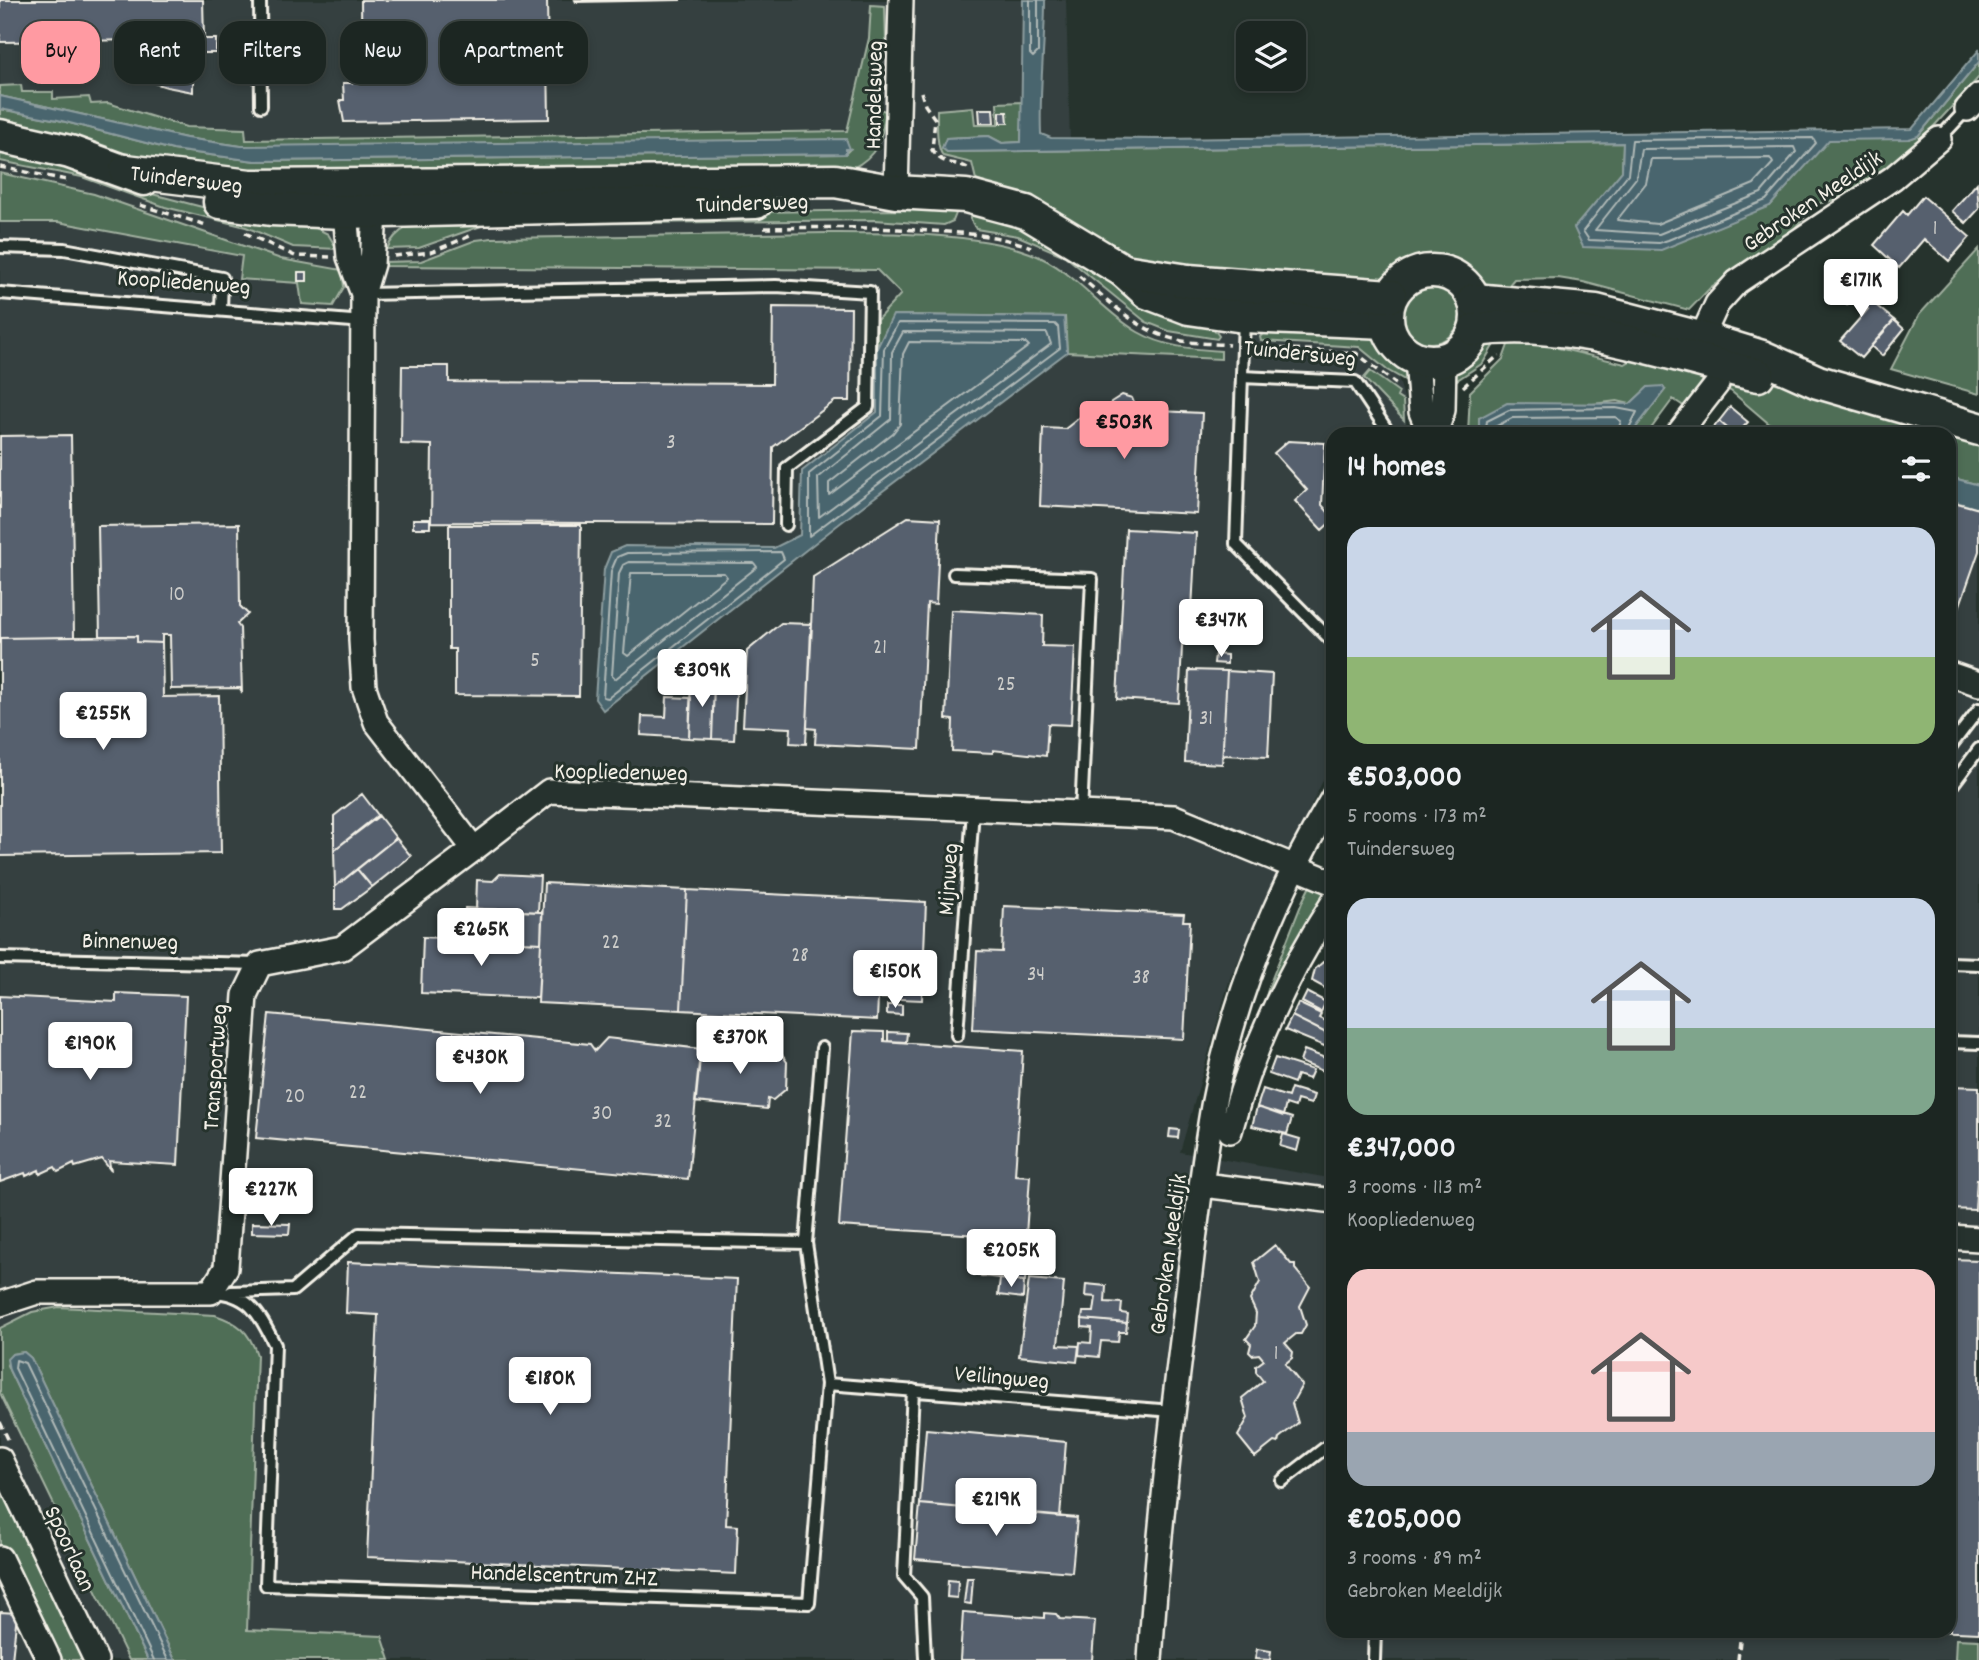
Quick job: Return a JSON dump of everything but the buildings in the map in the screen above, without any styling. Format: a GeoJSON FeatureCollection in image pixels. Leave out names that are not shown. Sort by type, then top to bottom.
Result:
{"type":"FeatureCollection","features":[{"type":"Feature","properties":{"kind":"main road","name":"Tuindersweg"},"geometry":{"type":"LineString","coordinates":[[0,136],[70,152],[126,171],[360,203],[835,181],[896,192],[966,196],[1026,212],[1124,271],[1244,310],[1388,309]]}},
{"type":"Feature","properties":{"kind":"main road"},"geometry":{"type":"LineString","coordinates":[[1441,271],[1461,282],[1475,315],[1463,349],[1430,359],[1397,344],[1388,309],[1399,284],[1411,274],[1441,271]]}},
{"type":"Feature","properties":{"kind":"main road"},"geometry":{"type":"LineString","coordinates":[[1475,315],[1573,307],[1697,349],[1765,377],[1818,382],[1979,429]]}},
{"type":"Feature","properties":{"kind":"main road"},"geometry":{"type":"LineString","coordinates":[[1475,315],[1508,326],[1580,331],[1697,349]]}},
{"type":"Feature","properties":{"kind":"street","name":"Handelsweg"},"geometry":{"type":"LineString","coordinates":[[896,192],[901,0]]}},
{"type":"Feature","properties":{"kind":"street","name":"Gebroken Meeldijk"},"geometry":{"type":"LineString","coordinates":[[1697,349],[1717,304],[1737,282],[1893,178],[1939,139]]}},
{"type":"Feature","properties":{"kind":"street"},"geometry":{"type":"LineString","coordinates":[[260,964],[342,948],[474,849],[376,722],[363,687],[363,294],[373,256],[360,203]]}},
{"type":"Feature","properties":{"kind":"street"},"geometry":{"type":"LineString","coordinates":[[360,203],[349,257],[363,294]]}},
{"type":"Feature","properties":{"kind":"street"},"geometry":{"type":"LineString","coordinates":[[1428,427],[1421,412],[1420,390],[1430,359]]}},
{"type":"Feature","properties":{"kind":"street"},"geometry":{"type":"LineString","coordinates":[[1430,359],[1456,392],[1435,427]]}},
{"type":"Feature","properties":{"kind":"street"},"geometry":{"type":"LineString","coordinates":[[1683,427],[1717,384]]}},
{"type":"Feature","properties":{"kind":"street"},"geometry":{"type":"LineString","coordinates":[[1956,676],[1979,684]]}},
{"type":"Feature","properties":{"kind":"street","name":"Koopliedenweg"},"geometry":{"type":"LineString","coordinates":[[474,849],[549,791],[1174,817],[1295,869]]}},
{"type":"Feature","properties":{"kind":"street","name":"Gebroken Meeldijk"},"geometry":{"type":"LineString","coordinates":[[1150,1660],[1156,1560],[1213,1106],[1236,1015],[1271,920],[1326,811]]}},
{"type":"Feature","properties":{"kind":"street"},"geometry":{"type":"LineString","coordinates":[[1295,869],[1326,880]]}},
{"type":"Feature","properties":{"kind":"street"},"geometry":{"type":"LineString","coordinates":[[1230,1131],[1243,1084],[1272,1011],[1326,914]]}},
{"type":"Feature","properties":{"kind":"street","name":"Transportweg"},"geometry":{"type":"LineString","coordinates":[[221,1292],[226,1268],[245,995],[260,964]]}},
{"type":"Feature","properties":{"kind":"street"},"geometry":{"type":"LineString","coordinates":[[1203,1185],[1326,1200]]}},
{"type":"Feature","properties":{"kind":"street"},"geometry":{"type":"LineString","coordinates":[[1956,1237],[1979,1239]]}},
{"type":"Feature","properties":{"kind":"street"},"geometry":{"type":"LineString","coordinates":[[0,1304],[37,1292],[221,1292]]}},
{"type":"Feature","properties":{"kind":"street","name":"Spoorlaan"},"geometry":{"type":"LineString","coordinates":[[0,1459],[96,1660]]}},
{"type":"Feature","properties":{"kind":"street"},"geometry":{"type":"LineString","coordinates":[[1,1564],[49,1660]]}},
{"type":"Feature","properties":{"kind":"lane"},"geometry":{"type":"LineString","coordinates":[[260,0],[261,106]]}},
{"type":"Feature","properties":{"kind":"lane","name":"Gebroken Meeldijk"},"geometry":{"type":"LineString","coordinates":[[1939,139],[1973,102]]}},
{"type":"Feature","properties":{"kind":"lane"},"geometry":{"type":"LineString","coordinates":[[0,247],[64,249],[222,278],[221,310]]}},
{"type":"Feature","properties":{"kind":"lane"},"geometry":{"type":"LineString","coordinates":[[363,294],[776,286],[870,292],[868,407],[788,468],[786,525]]}},
{"type":"Feature","properties":{"kind":"lane","name":"Koopliedenweg"},"geometry":{"type":"LineString","coordinates":[[0,293],[364,322]]}},
{"type":"Feature","properties":{"kind":"lane"},"geometry":{"type":"LineString","coordinates":[[1244,310],[1236,544],[1326,635]]}},
{"type":"Feature","properties":{"kind":"lane"},"geometry":{"type":"LineString","coordinates":[[1242,377],[1354,382],[1385,427]]}},
{"type":"Feature","properties":{"kind":"lane"},"geometry":{"type":"LineString","coordinates":[[954,574],[1092,579],[1081,814]]}},
{"type":"Feature","properties":{"kind":"lane"},"geometry":{"type":"LineString","coordinates":[[1956,739],[1979,709]]}},
{"type":"Feature","properties":{"kind":"lane"},"geometry":{"type":"LineString","coordinates":[[1956,781],[1979,749]]}},
{"type":"Feature","properties":{"kind":"lane","name":"Mijnweg"},"geometry":{"type":"LineString","coordinates":[[957,1035],[973,810]]}},
{"type":"Feature","properties":{"kind":"lane","name":"Binnenweg"},"geometry":{"type":"LineString","coordinates":[[0,958],[260,964]]}},
{"type":"Feature","properties":{"kind":"lane"},"geometry":{"type":"LineString","coordinates":[[1956,963],[1979,964]]}},
{"type":"Feature","properties":{"kind":"lane"},"geometry":{"type":"LineString","coordinates":[[1956,1042],[1979,1043]]}},
{"type":"Feature","properties":{"kind":"lane","name":"Handelscentrum ZHZ"},"geometry":{"type":"LineString","coordinates":[[221,1292],[257,1311],[275,1346],[266,1585],[809,1603],[827,1384],[806,1243],[822,1048]]}},
{"type":"Feature","properties":{"kind":"lane"},"geometry":{"type":"LineString","coordinates":[[221,1292],[293,1290],[359,1234],[806,1243]]}},
{"type":"Feature","properties":{"kind":"lane","name":"Veilingweg"},"geometry":{"type":"LineString","coordinates":[[827,1384],[1173,1411]]}},
{"type":"Feature","properties":{"kind":"lane"},"geometry":{"type":"LineString","coordinates":[[913,1390],[904,1576],[922,1597],[925,1658]]}},
{"type":"Feature","properties":{"kind":"lane"},"geometry":{"type":"LineString","coordinates":[[1282,1481],[1326,1447]]}},
{"type":"Feature","properties":{"kind":"lane"},"geometry":{"type":"LineString","coordinates":[[1374,1660],[1375,1638]]}},
{"type":"Feature","properties":{"kind":"path"},"geometry":{"type":"LineString","coordinates":[[927,109],[934,118],[932,150],[938,159],[967,167]]}},
{"type":"Feature","properties":{"kind":"path"},"geometry":{"type":"LineString","coordinates":[[0,167],[73,182]]}},
{"type":"Feature","properties":{"kind":"path","name":"Tuindersweg"},"geometry":{"type":"LineString","coordinates":[[131,202],[211,226]]}},
{"type":"Feature","properties":{"kind":"path","name":"Tuindersweg"},"geometry":{"type":"LineString","coordinates":[[751,228],[861,226],[948,232],[1008,238],[1033,248]]}},
{"type":"Feature","properties":{"kind":"path","name":"Tuindersweg"},"geometry":{"type":"LineString","coordinates":[[240,232],[296,256],[349,257]]}},
{"type":"Feature","properties":{"kind":"path"},"geometry":{"type":"LineString","coordinates":[[373,256],[422,254],[476,233]]}},
{"type":"Feature","properties":{"kind":"path","name":"Tuindersweg"},"geometry":{"type":"LineString","coordinates":[[1076,273],[1133,321],[1157,334],[1176,340],[1244,310],[1356,353],[1399,386],[1420,390]]}},
{"type":"Feature","properties":{"kind":"path"},"geometry":{"type":"LineString","coordinates":[[1456,392],[1496,360],[1503,349],[1508,326]]}},
{"type":"Feature","properties":{"kind":"path"},"geometry":{"type":"LineString","coordinates":[[1738,1660],[1740,1638]]}},
{"type":"Feature","properties":{"kind":"shaded area"},"geometry":{"type":"Polygon","coordinates":[[[0,0],[1066,0],[1070,143],[1341,184],[1405,401],[1407,427],[1326,427],[1326,774],[1230,978],[1180,1152],[1326,1177],[1326,1638],[1956,1638],[1956,446],[1979,453],[1979,1660],[0,1660],[0,0]]]}},
{"type":"Feature","properties":{"kind":"green space"},"geometry":{"type":"Polygon","coordinates":[[[871,5],[885,6],[886,44],[873,102],[878,109],[886,111],[877,146],[867,158],[851,169],[273,180],[152,163],[0,123],[0,109],[58,120],[173,150],[255,161],[845,154],[850,149],[241,146],[186,138],[0,96],[0,86],[21,85],[22,92],[53,92],[53,99],[89,97],[91,104],[108,103],[186,127],[245,129],[246,140],[847,131],[869,38],[871,5]]]}},
{"type":"Feature","properties":{"kind":"green space"},"geometry":{"type":"Polygon","coordinates":[[[1979,62],[1979,77],[1913,149],[1850,197],[1816,204],[1786,238],[1711,287],[1689,310],[1558,278],[1514,279],[1503,292],[1483,286],[1463,268],[1440,258],[1419,261],[1378,282],[1166,270],[1118,253],[1034,201],[976,180],[972,163],[943,156],[937,134],[937,110],[973,107],[975,125],[998,125],[997,103],[1023,102],[1021,142],[1002,143],[989,136],[947,138],[942,148],[947,152],[1623,143],[1622,171],[1770,206],[1829,139],[1909,139],[1918,136],[1979,62]]]}},
{"type":"Feature","properties":{"kind":"green space"},"geometry":{"type":"Polygon","coordinates":[[[0,151],[85,167],[152,194],[206,208],[312,226],[328,234],[337,249],[293,247],[246,227],[165,207],[82,177],[0,161],[0,151]]]}},
{"type":"Feature","properties":{"kind":"green space"},"geometry":{"type":"Polygon","coordinates":[[[0,173],[94,194],[281,259],[342,270],[344,287],[333,306],[302,304],[299,283],[239,279],[242,256],[58,222],[0,222],[0,173]]]}},
{"type":"Feature","properties":{"kind":"green space"},"geometry":{"type":"Polygon","coordinates":[[[957,211],[953,221],[944,225],[875,220],[484,225],[419,248],[387,249],[402,230],[439,216],[957,211]]]}},
{"type":"Feature","properties":{"kind":"green space"},"geometry":{"type":"Polygon","coordinates":[[[970,213],[1027,228],[1208,321],[1219,336],[1217,339],[1169,331],[1146,322],[1065,256],[1018,236],[976,229],[970,219],[970,213]]]}},
{"type":"Feature","properties":{"kind":"green space"},"geometry":{"type":"Polygon","coordinates":[[[828,233],[957,237],[1008,246],[1030,253],[1060,269],[1138,332],[1168,344],[1221,351],[1221,359],[1067,352],[1065,317],[894,315],[877,348],[877,320],[901,294],[877,270],[382,266],[383,262],[421,261],[476,240],[492,238],[828,233]]]}},
{"type":"Feature","properties":{"kind":"green space"},"geometry":{"type":"Polygon","coordinates":[[[1979,249],[1979,394],[1891,369],[1919,315],[1979,249]]]}},
{"type":"Feature","properties":{"kind":"green space"},"geometry":{"type":"Polygon","coordinates":[[[1425,285],[1437,285],[1452,293],[1460,308],[1460,320],[1452,335],[1437,343],[1425,343],[1410,335],[1402,320],[1402,308],[1410,293],[1425,285]]]}},
{"type":"Feature","properties":{"kind":"green space"},"geometry":{"type":"Polygon","coordinates":[[[1267,329],[1376,334],[1407,369],[1410,383],[1387,370],[1359,347],[1261,341],[1260,337],[1267,329]]]}},
{"type":"Feature","properties":{"kind":"green space"},"geometry":{"type":"Polygon","coordinates":[[[1512,334],[1558,336],[1558,348],[1625,364],[1639,356],[1791,386],[1934,427],[1773,427],[1732,392],[1703,374],[1700,396],[1688,409],[1673,399],[1652,427],[1636,427],[1665,390],[1648,387],[1630,404],[1617,401],[1479,418],[1479,427],[1468,427],[1470,392],[1503,359],[1512,334]]]}},
{"type":"Feature","properties":{"kind":"green space"},"geometry":{"type":"Polygon","coordinates":[[[1499,336],[1483,363],[1454,382],[1464,359],[1476,348],[1499,336]]]}},
{"type":"Feature","properties":{"kind":"green space"},"geometry":{"type":"Polygon","coordinates":[[[1370,371],[1399,392],[1397,397],[1403,401],[1404,420],[1364,378],[1370,371]]]}},
{"type":"Feature","properties":{"kind":"green space"},"geometry":{"type":"Polygon","coordinates":[[[1956,433],[1979,440],[1979,485],[1956,479],[1956,433]]]}},
{"type":"Feature","properties":{"kind":"green space"},"geometry":{"type":"Polygon","coordinates":[[[1319,885],[1326,895],[1244,1073],[1269,986],[1310,886],[1319,885]]]}},
{"type":"Feature","properties":{"kind":"green space"},"geometry":{"type":"Polygon","coordinates":[[[59,1307],[215,1315],[231,1321],[247,1334],[257,1355],[247,1630],[382,1636],[390,1660],[175,1660],[31,1358],[24,1352],[12,1354],[7,1365],[9,1370],[148,1660],[129,1660],[0,1393],[0,1328],[32,1312],[59,1307]]]}},
{"type":"Feature","properties":{"kind":"green space"},"geometry":{"type":"Polygon","coordinates":[[[0,1477],[88,1660],[56,1660],[0,1545],[0,1477]]]}},
{"type":"Feature","properties":{"kind":"green space"},"geometry":{"type":"Polygon","coordinates":[[[1956,1639],[1979,1640],[1979,1660],[1955,1660],[1956,1639]]]}},
{"type":"Feature","properties":{"kind":"water"},"geometry":{"type":"Polygon","coordinates":[[[1023,0],[1045,0],[1041,134],[1051,138],[1162,139],[1912,129],[1979,50],[1979,62],[1918,136],[1909,139],[1829,140],[1770,206],[1661,250],[1583,247],[1574,228],[1622,171],[1623,143],[947,152],[942,148],[946,138],[989,136],[1002,143],[1021,142],[1023,0]]]}},
{"type":"Feature","properties":{"kind":"water"},"geometry":{"type":"Polygon","coordinates":[[[0,96],[186,138],[241,146],[846,139],[850,149],[846,149],[846,154],[255,161],[173,150],[58,120],[0,109],[0,96]]]}},
{"type":"Feature","properties":{"kind":"water"},"geometry":{"type":"Polygon","coordinates":[[[893,315],[1064,317],[1067,352],[839,524],[603,710],[595,699],[604,569],[611,552],[625,546],[774,548],[800,535],[802,471],[877,412],[877,348],[893,315]]]}},
{"type":"Feature","properties":{"kind":"water"},"geometry":{"type":"Polygon","coordinates":[[[1663,386],[1665,390],[1636,427],[1479,427],[1479,418],[1507,403],[1630,404],[1648,387],[1663,386]]]}},
{"type":"Feature","properties":{"kind":"water"},"geometry":{"type":"Polygon","coordinates":[[[1956,479],[1979,485],[1979,509],[1956,502],[1956,479]]]}},
{"type":"Feature","properties":{"kind":"water"},"geometry":{"type":"Polygon","coordinates":[[[24,1352],[31,1358],[175,1660],[148,1660],[9,1370],[7,1359],[12,1354],[24,1352]]]}}]}
